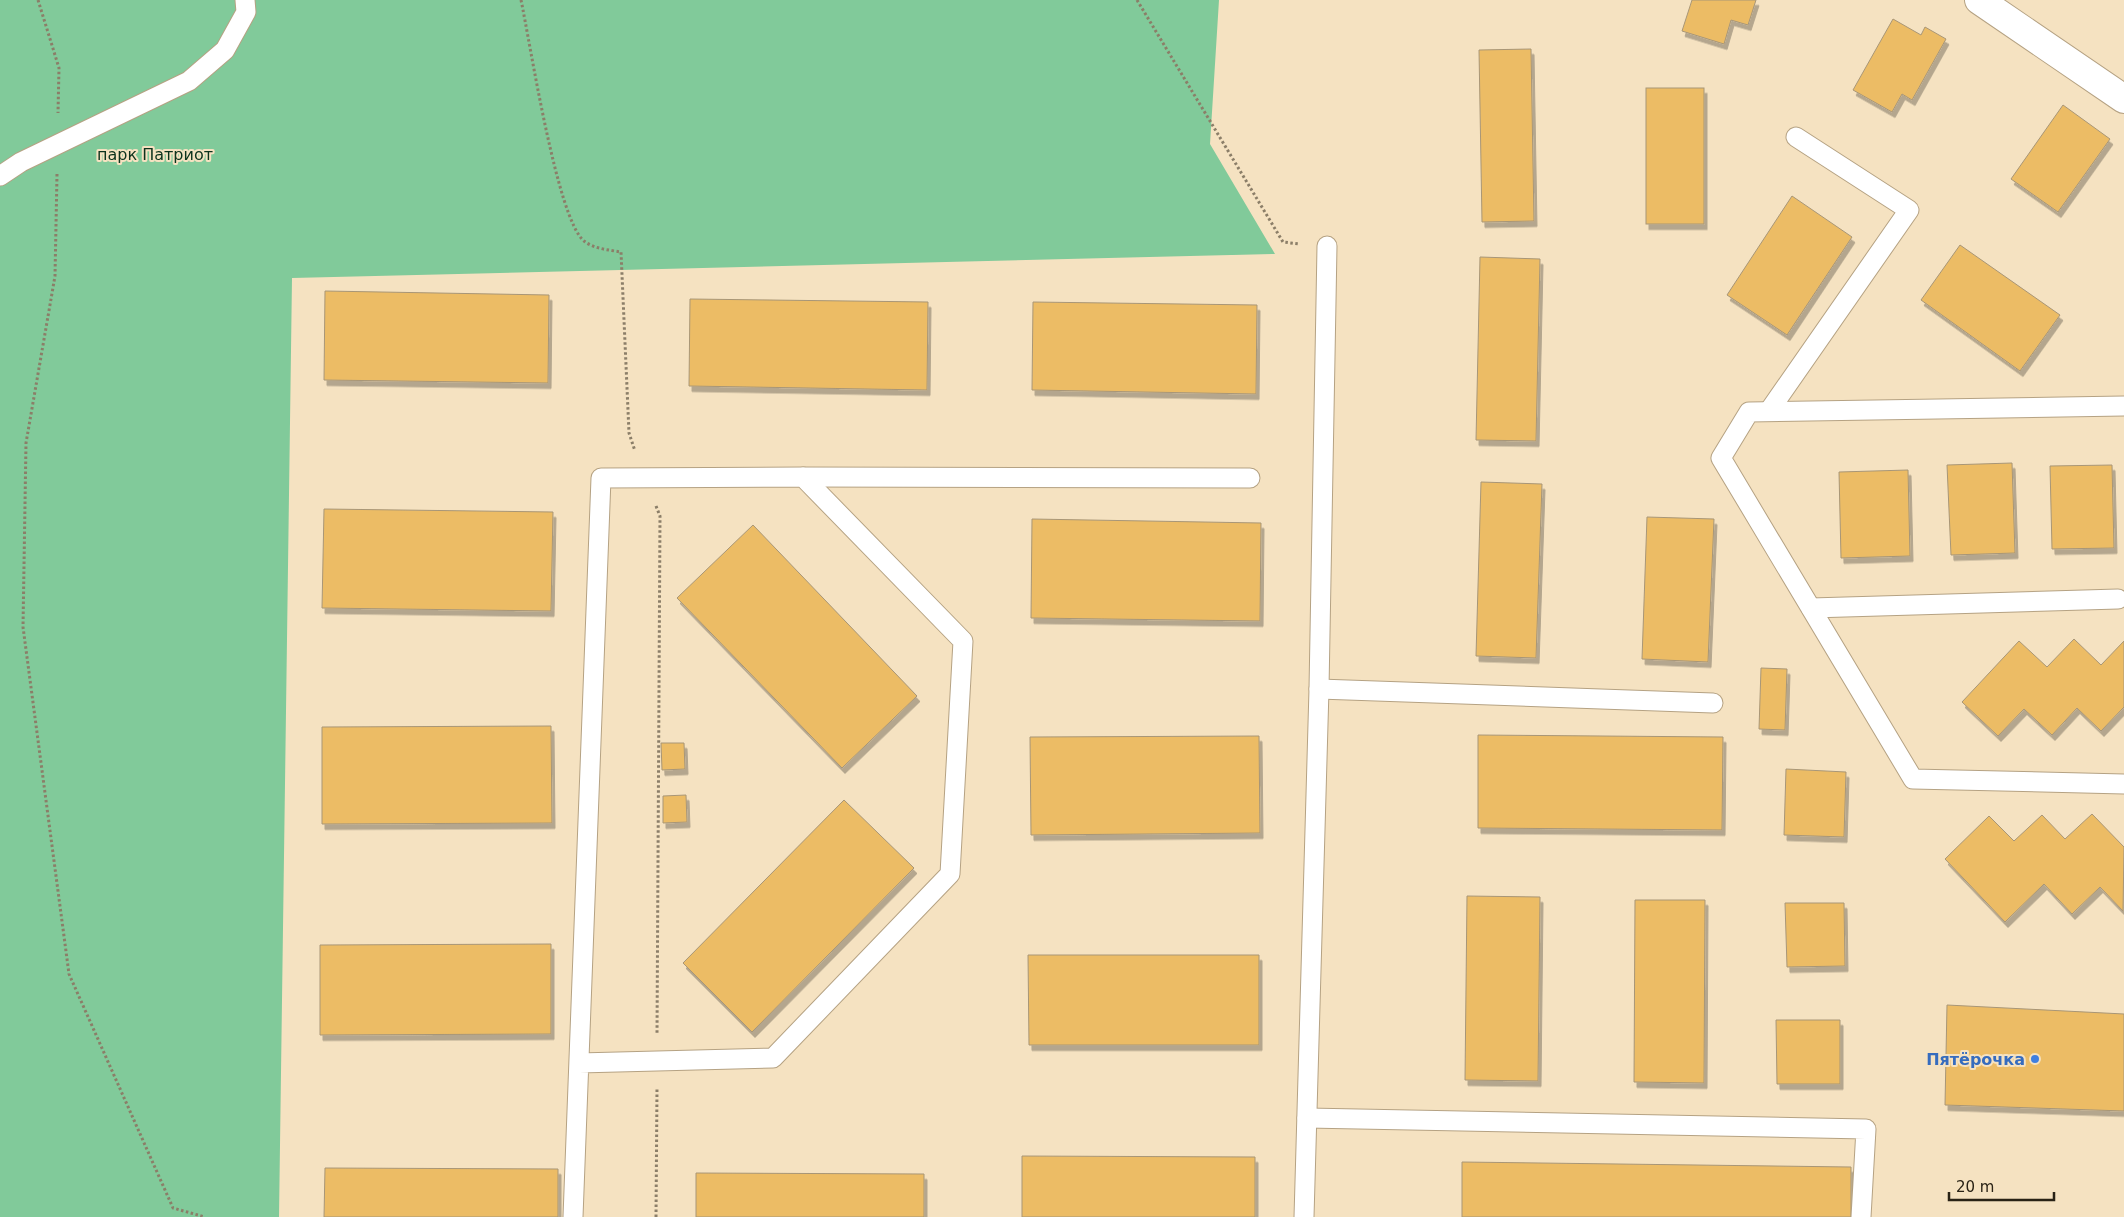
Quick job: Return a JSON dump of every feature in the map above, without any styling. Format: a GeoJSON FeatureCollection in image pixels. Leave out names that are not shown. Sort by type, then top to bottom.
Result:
{"type":"FeatureCollection","features":[{"type":"Feature","properties":{"kind":"street"},"geometry":{"type":"LineString","coordinates":[[1979,0],[2124,99]]}},
{"type":"Feature","properties":{"kind":"lane"},"geometry":{"type":"LineString","coordinates":[[0,176],[21,162],[189,81],[226,50],[246,12],[245,0]]}},
{"type":"Feature","properties":{"kind":"lane"},"geometry":{"type":"LineString","coordinates":[[1769,411],[1909,210],[1796,137]]}},
{"type":"Feature","properties":{"kind":"lane"},"geometry":{"type":"LineString","coordinates":[[1304,1217],[1319,689],[1327,246]]}},
{"type":"Feature","properties":{"kind":"lane"},"geometry":{"type":"LineString","coordinates":[[2124,406],[1749,412],[1721,458],[1913,779],[2124,784]]}},
{"type":"Feature","properties":{"kind":"lane"},"geometry":{"type":"LineString","coordinates":[[579,1063],[772,1058],[950,874],[963,641],[803,477]]}},
{"type":"Feature","properties":{"kind":"lane"},"geometry":{"type":"LineString","coordinates":[[573,1217],[601,478],[1250,478]]}},
{"type":"Feature","properties":{"kind":"lane"},"geometry":{"type":"LineString","coordinates":[[1811,608],[2118,599]]}},
{"type":"Feature","properties":{"kind":"lane"},"geometry":{"type":"LineString","coordinates":[[1319,689],[1714,703]]}},
{"type":"Feature","properties":{"kind":"lane"},"geometry":{"type":"LineString","coordinates":[[1307,1118],[1866,1129],[1861,1217]]}},
{"type":"Feature","properties":{"kind":"path"},"geometry":{"type":"LineString","coordinates":[[38,0],[59,68],[58,118]]}},
{"type":"Feature","properties":{"kind":"path"},"geometry":{"type":"LineString","coordinates":[[521,0],[556,174],[573,224],[584,241],[603,249],[621,252],[629,433],[660,516],[656,1217]]}},
{"type":"Feature","properties":{"kind":"path"},"geometry":{"type":"LineString","coordinates":[[1137,0],[1283,242],[1327,246]]}},
{"type":"Feature","properties":{"kind":"path"},"geometry":{"type":"LineString","coordinates":[[57,167],[55,276],[26,443],[23,627],[69,974],[173,1208],[205,1217]]}},
{"type":"Feature","properties":{"kind":"green space","name":"парк Патриот"},"geometry":{"type":"Polygon","coordinates":[[[0,0],[1219,0],[1210,144],[1275,254],[292,278],[279,1217],[0,1217],[0,0]]]}},
{"type":"Feature","properties":{"kind":"building"},"geometry":{"type":"Polygon","coordinates":[[[1692,0],[1756,0],[1748,25],[1731,20],[1724,44],[1682,31],[1692,0]]]}},
{"type":"Feature","properties":{"kind":"building"},"geometry":{"type":"Polygon","coordinates":[[[1893,19],[1921,35],[1925,27],[1946,39],[1912,100],[1902,94],[1892,112],[1853,90],[1893,19]]]}},
{"type":"Feature","properties":{"kind":"building"},"geometry":{"type":"Polygon","coordinates":[[[1531,49],[1534,221],[1482,222],[1479,50],[1531,49]]]}},
{"type":"Feature","properties":{"kind":"building"},"geometry":{"type":"Polygon","coordinates":[[[1646,88],[1704,88],[1704,224],[1646,224],[1646,88]]]}},
{"type":"Feature","properties":{"kind":"building"},"geometry":{"type":"Polygon","coordinates":[[[2063,105],[2110,139],[2058,212],[2011,179],[2063,105]]]}},
{"type":"Feature","properties":{"kind":"building"},"geometry":{"type":"Polygon","coordinates":[[[1792,196],[1852,237],[1787,335],[1727,295],[1792,196]]]}},
{"type":"Feature","properties":{"kind":"building"},"geometry":{"type":"Polygon","coordinates":[[[1960,245],[2060,315],[2020,371],[1921,300],[1960,245]]]}},
{"type":"Feature","properties":{"kind":"building"},"geometry":{"type":"Polygon","coordinates":[[[1480,257],[1540,259],[1536,441],[1476,440],[1480,257]]]}},
{"type":"Feature","properties":{"kind":"building"},"geometry":{"type":"Polygon","coordinates":[[[325,291],[549,295],[548,383],[324,380],[325,291]]]}},
{"type":"Feature","properties":{"kind":"building"},"geometry":{"type":"Polygon","coordinates":[[[690,299],[928,302],[927,390],[689,386],[690,299]]]}},
{"type":"Feature","properties":{"kind":"building"},"geometry":{"type":"Polygon","coordinates":[[[1033,302],[1257,305],[1256,394],[1032,390],[1033,302]]]}},
{"type":"Feature","properties":{"kind":"building"},"geometry":{"type":"Polygon","coordinates":[[[2012,463],[2015,553],[1951,555],[1947,465],[2012,463]]]}},
{"type":"Feature","properties":{"kind":"building"},"geometry":{"type":"Polygon","coordinates":[[[2112,465],[2114,548],[2052,549],[2050,466],[2112,465]]]}},
{"type":"Feature","properties":{"kind":"building"},"geometry":{"type":"Polygon","coordinates":[[[1908,470],[1910,556],[1841,558],[1839,472],[1908,470]]]}},
{"type":"Feature","properties":{"kind":"building"},"geometry":{"type":"Polygon","coordinates":[[[1481,482],[1542,484],[1536,658],[1476,656],[1481,482]]]}},
{"type":"Feature","properties":{"kind":"building"},"geometry":{"type":"Polygon","coordinates":[[[324,509],[553,512],[551,611],[322,608],[324,509]]]}},
{"type":"Feature","properties":{"kind":"building"},"geometry":{"type":"Polygon","coordinates":[[[1647,517],[1714,519],[1708,662],[1642,659],[1647,517]]]}},
{"type":"Feature","properties":{"kind":"building"},"geometry":{"type":"Polygon","coordinates":[[[1032,519],[1261,523],[1260,621],[1031,618],[1032,519]]]}},
{"type":"Feature","properties":{"kind":"building"},"geometry":{"type":"Polygon","coordinates":[[[753,525],[917,696],[842,768],[677,598],[753,525]]]}},
{"type":"Feature","properties":{"kind":"building"},"geometry":{"type":"Polygon","coordinates":[[[2074,639],[2101,665],[2124,641],[2124,707],[2101,731],[2077,708],[2052,735],[2024,709],[1998,736],[1962,702],[2019,641],[2047,667],[2074,639]]]}},
{"type":"Feature","properties":{"kind":"building"},"geometry":{"type":"Polygon","coordinates":[[[1761,668],[1787,669],[1785,730],[1759,729],[1761,668]]]}},
{"type":"Feature","properties":{"kind":"building"},"geometry":{"type":"Polygon","coordinates":[[[551,726],[552,823],[322,824],[322,727],[551,726]]]}},
{"type":"Feature","properties":{"kind":"building"},"geometry":{"type":"Polygon","coordinates":[[[1478,735],[1723,737],[1722,830],[1478,828],[1478,735]]]}},
{"type":"Feature","properties":{"kind":"building"},"geometry":{"type":"Polygon","coordinates":[[[1259,736],[1260,833],[1031,835],[1030,737],[1259,736]]]}},
{"type":"Feature","properties":{"kind":"building"},"geometry":{"type":"Polygon","coordinates":[[[661,743],[684,743],[685,769],[662,770],[661,743]]]}},
{"type":"Feature","properties":{"kind":"building"},"geometry":{"type":"Polygon","coordinates":[[[1786,769],[1846,772],[1844,837],[1784,835],[1786,769]]]}},
{"type":"Feature","properties":{"kind":"building"},"geometry":{"type":"Polygon","coordinates":[[[686,795],[687,822],[663,823],[663,796],[686,795]]]}},
{"type":"Feature","properties":{"kind":"building"},"geometry":{"type":"Polygon","coordinates":[[[844,800],[914,868],[752,1032],[683,963],[844,800]]]}},
{"type":"Feature","properties":{"kind":"building"},"geometry":{"type":"Polygon","coordinates":[[[2092,814],[2124,847],[2123,911],[2100,887],[2072,914],[2044,884],[2005,922],[1945,859],[1989,816],[2014,841],[2042,815],[2065,839],[2092,814]]]}},
{"type":"Feature","properties":{"kind":"building"},"geometry":{"type":"Polygon","coordinates":[[[1467,896],[1540,897],[1538,1081],[1465,1080],[1467,896]]]}},
{"type":"Feature","properties":{"kind":"building"},"geometry":{"type":"Polygon","coordinates":[[[1635,900],[1705,900],[1704,1083],[1634,1082],[1635,900]]]}},
{"type":"Feature","properties":{"kind":"building"},"geometry":{"type":"Polygon","coordinates":[[[1785,903],[1844,903],[1845,966],[1787,967],[1785,903]]]}},
{"type":"Feature","properties":{"kind":"building"},"geometry":{"type":"Polygon","coordinates":[[[551,944],[551,1034],[320,1035],[320,945],[551,944]]]}},
{"type":"Feature","properties":{"kind":"building"},"geometry":{"type":"Polygon","coordinates":[[[1028,955],[1259,955],[1259,1045],[1029,1045],[1028,955]]]}},
{"type":"Feature","properties":{"kind":"building","name":"Пятёрочка"},"geometry":{"type":"Polygon","coordinates":[[[1947,1005],[2124,1014],[2124,1111],[1945,1105],[1947,1005]]]}},
{"type":"Feature","properties":{"kind":"building"},"geometry":{"type":"Polygon","coordinates":[[[1776,1020],[1840,1020],[1840,1084],[1777,1084],[1776,1020]]]}},
{"type":"Feature","properties":{"kind":"building"},"geometry":{"type":"Polygon","coordinates":[[[1022,1156],[1255,1157],[1255,1217],[1022,1217],[1022,1156]]]}},
{"type":"Feature","properties":{"kind":"building"},"geometry":{"type":"Polygon","coordinates":[[[1462,1162],[1851,1167],[1851,1217],[1462,1217],[1462,1162]]]}},
{"type":"Feature","properties":{"kind":"building"},"geometry":{"type":"Polygon","coordinates":[[[325,1168],[558,1169],[558,1217],[324,1217],[325,1168]]]}},
{"type":"Feature","properties":{"kind":"building"},"geometry":{"type":"Polygon","coordinates":[[[696,1173],[924,1174],[924,1217],[696,1217],[696,1173]]]}},
{"type":"Feature","properties":{"kind":"place","name":"Пятёрочка"},"geometry":{"type":"Point","coordinates":[2035,1059]}}]}
